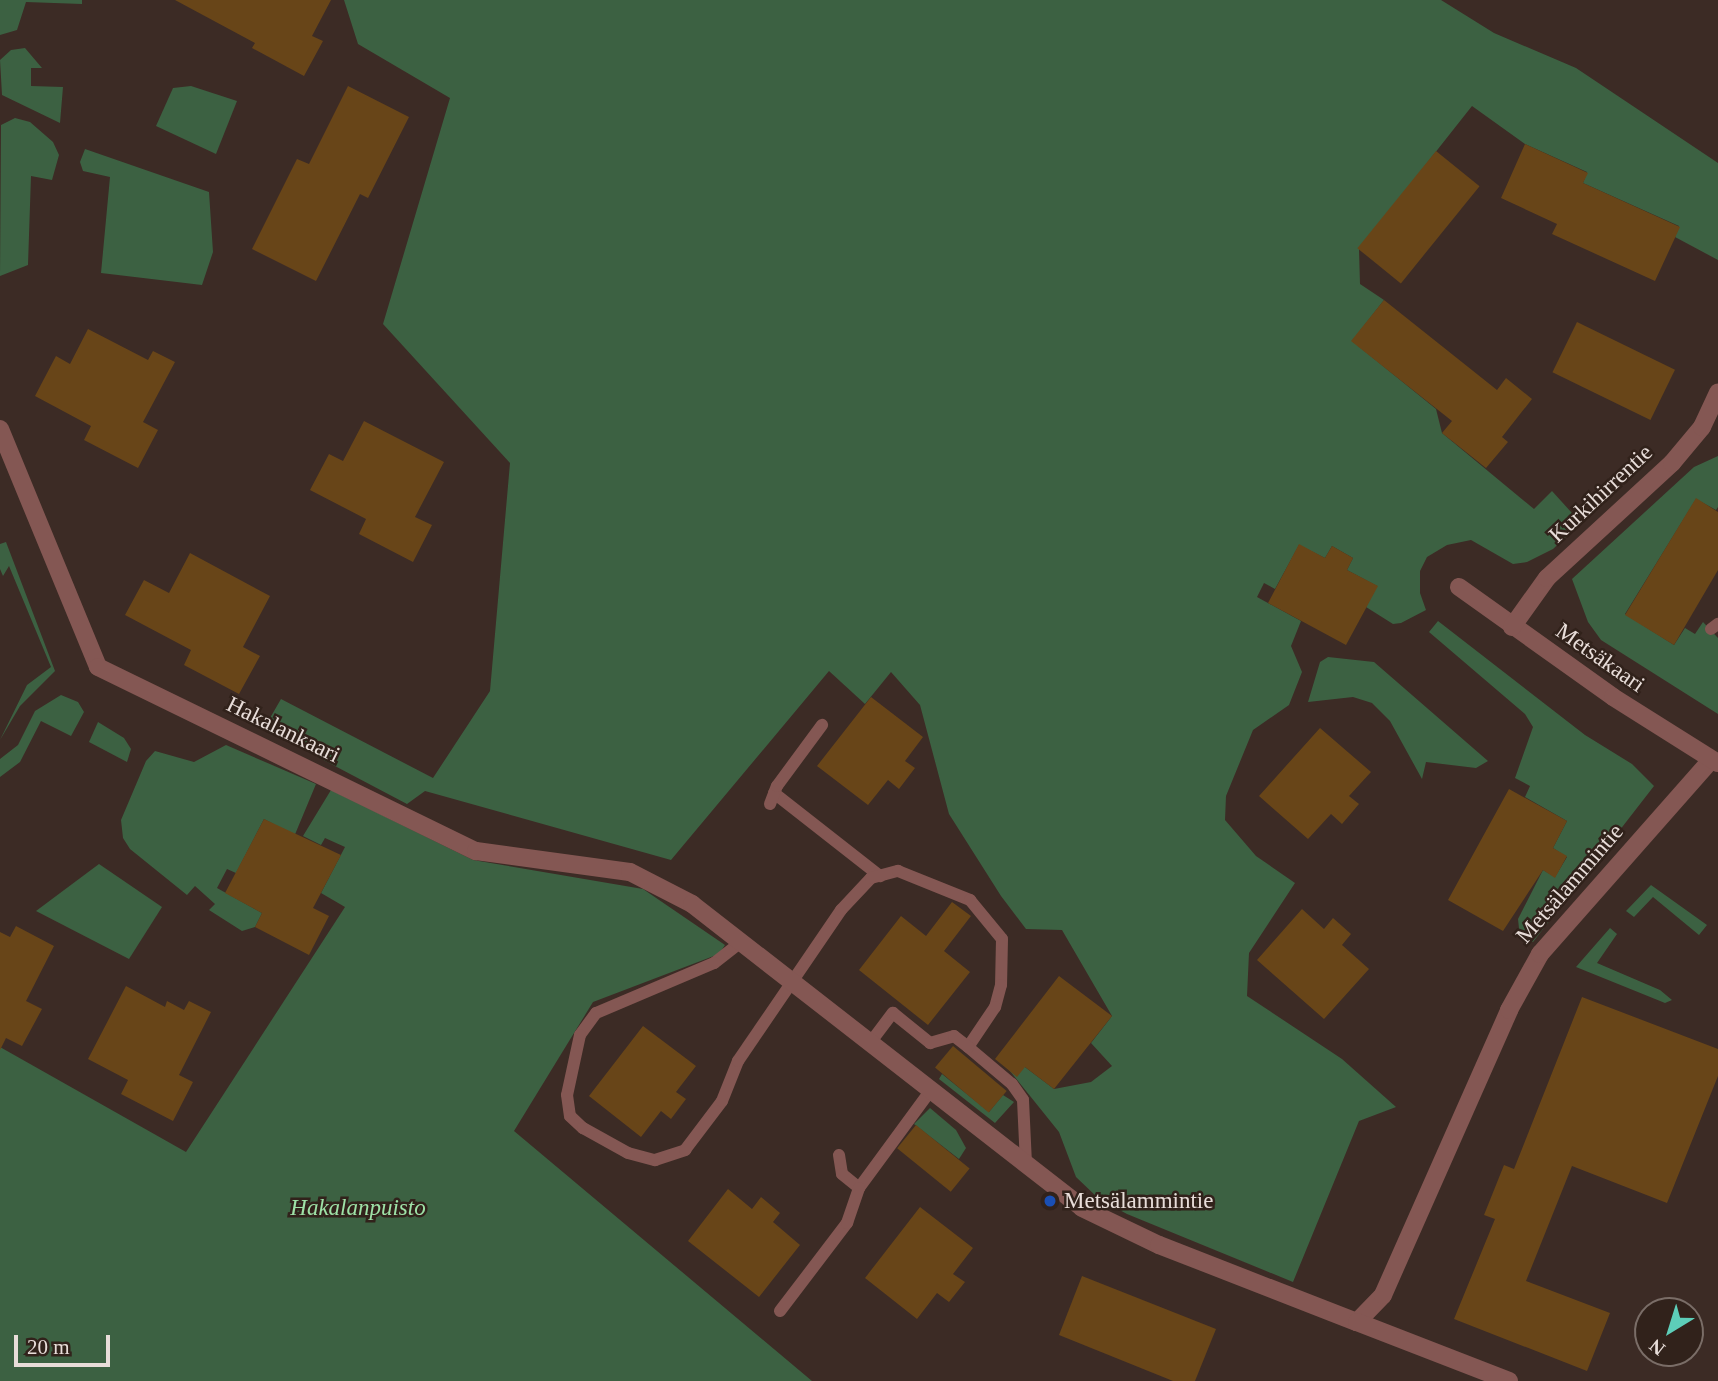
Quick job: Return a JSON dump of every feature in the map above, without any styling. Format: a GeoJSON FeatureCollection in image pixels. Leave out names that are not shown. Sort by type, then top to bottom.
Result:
{"type":"FeatureCollection","features":[{"type":"Feature","properties":{"kind":"street","name":"Kurkihirrentie"},"geometry":{"type":"LineString","coordinates":[[1512,627],[1547,578],[1710,430],[1718,393]]}},
{"type":"Feature","properties":{"kind":"street","name":"Hakalankaari"},"geometry":{"type":"LineString","coordinates":[[0,429],[98,667],[476,851],[630,872],[692,904],[741,942]]}},
{"type":"Feature","properties":{"kind":"street","name":"Metsäkaari"},"geometry":{"type":"LineString","coordinates":[[1459,587],[1512,627],[1715,762]]}},
{"type":"Feature","properties":{"kind":"street","name":"Metsälammintie"},"geometry":{"type":"LineString","coordinates":[[1357,1322],[1383,1295],[1509,1010],[1540,954],[1715,762]]}},
{"type":"Feature","properties":{"kind":"street"},"geometry":{"type":"LineString","coordinates":[[741,942],[1082,1208],[1117,1226],[1509,1381]]}},
{"type":"Feature","properties":{"kind":"lane"},"geometry":{"type":"LineString","coordinates":[[822,725],[772,798],[835,848],[880,876]]}},
{"type":"Feature","properties":{"kind":"lane"},"geometry":{"type":"LineString","coordinates":[[741,942],[714,963],[596,1013],[580,1035],[567,1095],[570,1116],[583,1128],[628,1153],[655,1160],[685,1150],[722,1101],[738,1061],[841,910],[871,878],[898,871],[940,884],[970,900],[1002,939],[1001,985],[996,1007],[968,1047]]}},
{"type":"Feature","properties":{"kind":"lane"},"geometry":{"type":"LineString","coordinates":[[870,1043],[893,1013],[930,1043],[954,1036],[1012,1084],[1023,1100],[1026,1164]]}},
{"type":"Feature","properties":{"kind":"lane"},"geometry":{"type":"LineString","coordinates":[[780,1311],[847,1223],[859,1188],[931,1090]]}},
{"type":"Feature","properties":{"kind":"lane"},"geometry":{"type":"LineString","coordinates":[[839,1155],[842,1174],[859,1188]]}},
{"type":"Feature","properties":{"kind":"green space"},"geometry":{"type":"Polygon","coordinates":[[[0,0],[82,0],[82,4],[26,2],[17,30],[0,35],[0,0]]]}},
{"type":"Feature","properties":{"kind":"green space"},"geometry":{"type":"Polygon","coordinates":[[[344,0],[1441,0],[1494,33],[1576,68],[1718,163],[1718,260],[1675,237],[1679,226],[1583,183],[1587,172],[1525,144],[1472,106],[1359,249],[1360,284],[1384,300],[1352,341],[1436,409],[1442,433],[1534,509],[1552,491],[1581,523],[1553,549],[1527,562],[1513,564],[1471,540],[1447,545],[1427,557],[1420,571],[1420,593],[1426,610],[1401,623],[1393,624],[1366,607],[1377,586],[1347,570],[1353,558],[1332,546],[1325,558],[1299,545],[1275,589],[1264,583],[1257,597],[1301,621],[1291,646],[1302,672],[1289,705],[1253,730],[1226,796],[1225,820],[1256,856],[1295,883],[1249,953],[1247,996],[1342,1059],[1396,1107],[1359,1121],[1293,1282],[1127,1214],[1099,1199],[1076,1177],[1059,1132],[1006,1066],[1013,1058],[1054,1089],[1091,1082],[1112,1066],[1091,1043],[1112,1016],[1062,930],[1026,929],[1001,896],[949,814],[920,705],[891,672],[865,704],[829,671],[671,860],[425,791],[407,804],[278,736],[270,718],[281,699],[433,778],[490,691],[510,463],[383,324],[450,98],[358,44],[344,0]]]}},
{"type":"Feature","properties":{"kind":"green space"},"geometry":{"type":"Polygon","coordinates":[[[25,48],[42,68],[31,68],[31,86],[63,87],[60,123],[2,95],[0,60],[11,50],[25,48]]]}},
{"type":"Feature","properties":{"kind":"green space"},"geometry":{"type":"Polygon","coordinates":[[[191,86],[237,101],[216,154],[156,126],[173,88],[191,86]]]}},
{"type":"Feature","properties":{"kind":"green space"},"geometry":{"type":"Polygon","coordinates":[[[15,118],[30,122],[53,142],[59,155],[52,180],[31,176],[28,265],[0,276],[1,125],[15,118]]]}},
{"type":"Feature","properties":{"kind":"green space"},"geometry":{"type":"Polygon","coordinates":[[[85,149],[209,192],[213,252],[202,285],[101,273],[110,177],[83,171],[80,162],[85,149]]]}},
{"type":"Feature","properties":{"kind":"green space"},"geometry":{"type":"Polygon","coordinates":[[[1718,456],[1718,507],[1716,510],[1696,499],[1625,614],[1674,645],[1685,628],[1695,634],[1703,622],[1718,638],[1718,714],[1601,640],[1588,622],[1572,579],[1694,467],[1718,456]]]}},
{"type":"Feature","properties":{"kind":"green space"},"geometry":{"type":"Polygon","coordinates":[[[6,542],[55,671],[20,706],[0,740],[27,685],[51,667],[9,566],[3,576],[0,569],[0,544],[6,542]]]}},
{"type":"Feature","properties":{"kind":"green space"},"geometry":{"type":"Polygon","coordinates":[[[1438,621],[1585,735],[1632,764],[1654,786],[1533,942],[1520,938],[1518,919],[1543,870],[1555,877],[1567,857],[1553,848],[1567,821],[1525,797],[1530,786],[1515,778],[1533,727],[1525,714],[1429,632],[1438,621]]]}},
{"type":"Feature","properties":{"kind":"green space"},"geometry":{"type":"Polygon","coordinates":[[[1328,657],[1374,662],[1488,761],[1476,768],[1426,762],[1422,779],[1390,721],[1372,703],[1353,697],[1308,702],[1320,662],[1328,657]]]}},
{"type":"Feature","properties":{"kind":"green space"},"geometry":{"type":"Polygon","coordinates":[[[61,695],[78,702],[84,712],[71,736],[41,721],[20,762],[0,777],[0,759],[18,745],[35,711],[61,695]]]}},
{"type":"Feature","properties":{"kind":"green space"},"geometry":{"type":"Polygon","coordinates":[[[98,722],[124,738],[131,749],[127,762],[89,742],[98,722]]]}},
{"type":"Feature","properties":{"kind":"green space"},"geometry":{"type":"Polygon","coordinates":[[[226,745],[316,784],[291,844],[281,828],[264,819],[236,873],[227,869],[217,888],[262,913],[255,927],[242,931],[209,910],[215,904],[195,886],[187,895],[130,849],[123,838],[121,820],[146,761],[155,751],[194,762],[226,745]]]}},
{"type":"Feature","properties":{"kind":"green space","name":"Hakalanpuisto"},"geometry":{"type":"Polygon","coordinates":[[[331,790],[473,860],[643,889],[725,945],[719,954],[593,1002],[514,1131],[812,1381],[0,1381],[0,1047],[186,1152],[345,907],[321,893],[345,847],[325,838],[321,845],[303,836],[331,790]]]}},
{"type":"Feature","properties":{"kind":"green space"},"geometry":{"type":"Polygon","coordinates":[[[99,864],[162,907],[129,959],[36,911],[99,864]]]}},
{"type":"Feature","properties":{"kind":"green space"},"geometry":{"type":"Polygon","coordinates":[[[1651,885],[1707,925],[1699,935],[1653,897],[1634,917],[1626,911],[1651,885]]]}},
{"type":"Feature","properties":{"kind":"green space"},"geometry":{"type":"Polygon","coordinates":[[[1610,928],[1617,934],[1597,963],[1660,990],[1672,1000],[1665,1003],[1576,967],[1610,928]]]}},
{"type":"Feature","properties":{"kind":"green space"},"geometry":{"type":"Polygon","coordinates":[[[942,1074],[989,1112],[1003,1095],[1014,1102],[995,1123],[939,1079],[942,1074]]]}},
{"type":"Feature","properties":{"kind":"green space"},"geometry":{"type":"Polygon","coordinates":[[[930,1108],[956,1130],[966,1148],[959,1159],[914,1124],[930,1108]]]}},
{"type":"Feature","properties":{"kind":"building"},"geometry":{"type":"Polygon","coordinates":[[[175,0],[331,0],[312,36],[323,41],[304,76],[252,48],[255,43],[175,0]]]}},
{"type":"Feature","properties":{"kind":"building"},"geometry":{"type":"Polygon","coordinates":[[[348,86],[409,117],[368,198],[360,194],[316,281],[252,249],[297,159],[309,164],[348,86]]]}},
{"type":"Feature","properties":{"kind":"building"},"geometry":{"type":"Polygon","coordinates":[[[1525,144],[1588,173],[1583,183],[1680,227],[1655,281],[1552,234],[1557,224],[1501,198],[1525,144]]]}},
{"type":"Feature","properties":{"kind":"building"},"geometry":{"type":"Polygon","coordinates":[[[1436,151],[1480,186],[1401,283],[1357,248],[1436,151]]]}},
{"type":"Feature","properties":{"kind":"building"},"geometry":{"type":"Polygon","coordinates":[[[1384,300],[1497,390],[1506,378],[1532,399],[1502,437],[1508,442],[1486,468],[1442,433],[1452,421],[1351,341],[1384,300]]]}},
{"type":"Feature","properties":{"kind":"building"},"geometry":{"type":"Polygon","coordinates":[[[1577,322],[1675,370],[1650,420],[1552,372],[1577,322]]]}},
{"type":"Feature","properties":{"kind":"building"},"geometry":{"type":"Polygon","coordinates":[[[88,329],[148,360],[153,351],[175,362],[143,422],[158,430],[138,468],[84,440],[91,426],[35,396],[56,356],[70,364],[88,329]]]}},
{"type":"Feature","properties":{"kind":"building"},"geometry":{"type":"Polygon","coordinates":[[[364,421],[444,462],[415,517],[432,525],[413,562],[359,534],[366,519],[310,490],[329,454],[343,461],[364,421]]]}},
{"type":"Feature","properties":{"kind":"building"},"geometry":{"type":"Polygon","coordinates":[[[1696,498],[1718,512],[1718,570],[1674,645],[1625,615],[1696,498]]]}},
{"type":"Feature","properties":{"kind":"building"},"geometry":{"type":"Polygon","coordinates":[[[1299,544],[1325,558],[1332,546],[1353,558],[1347,570],[1378,586],[1346,645],[1268,603],[1299,544]]]}},
{"type":"Feature","properties":{"kind":"building"},"geometry":{"type":"Polygon","coordinates":[[[190,553],[270,596],[243,647],[260,656],[239,694],[184,665],[191,650],[125,615],[144,580],[169,593],[190,553]]]}},
{"type":"Feature","properties":{"kind":"building"},"geometry":{"type":"Polygon","coordinates":[[[871,697],[923,737],[905,761],[915,768],[899,789],[888,780],[868,805],[817,766],[871,697]]]}},
{"type":"Feature","properties":{"kind":"building"},"geometry":{"type":"Polygon","coordinates":[[[1320,728],[1371,772],[1349,796],[1359,804],[1342,824],[1331,814],[1308,839],[1259,796],[1320,728]]]}},
{"type":"Feature","properties":{"kind":"building"},"geometry":{"type":"Polygon","coordinates":[[[1509,789],[1567,821],[1553,848],[1567,856],[1555,878],[1543,870],[1503,931],[1448,900],[1509,789]]]}},
{"type":"Feature","properties":{"kind":"building"},"geometry":{"type":"Polygon","coordinates":[[[264,819],[341,855],[313,908],[329,916],[309,955],[255,927],[262,913],[225,893],[264,819]]]}},
{"type":"Feature","properties":{"kind":"building"},"geometry":{"type":"Polygon","coordinates":[[[952,902],[971,916],[944,951],[970,972],[928,1025],[859,970],[901,916],[926,936],[952,902]]]}},
{"type":"Feature","properties":{"kind":"building"},"geometry":{"type":"Polygon","coordinates":[[[1302,909],[1324,929],[1333,918],[1351,934],[1342,945],[1369,969],[1324,1019],[1257,960],[1302,909]]]}},
{"type":"Feature","properties":{"kind":"building"},"geometry":{"type":"Polygon","coordinates":[[[16,926],[54,946],[26,1001],[42,1009],[22,1046],[6,1038],[0,1050],[0,932],[10,937],[16,926]]]}},
{"type":"Feature","properties":{"kind":"building"},"geometry":{"type":"Polygon","coordinates":[[[1059,976],[1112,1016],[1054,1089],[1025,1067],[1017,1077],[995,1059],[1059,976]]]}},
{"type":"Feature","properties":{"kind":"building"},"geometry":{"type":"Polygon","coordinates":[[[126,986],[165,1007],[167,1001],[184,1010],[189,1001],[211,1012],[179,1075],[193,1082],[173,1121],[121,1094],[128,1080],[88,1059],[126,986]]]}},
{"type":"Feature","properties":{"kind":"building"},"geometry":{"type":"Polygon","coordinates":[[[1582,997],[1718,1049],[1718,1076],[1667,1203],[1572,1166],[1526,1281],[1610,1313],[1587,1371],[1454,1319],[1495,1219],[1484,1215],[1504,1165],[1514,1169],[1582,997]]]}},
{"type":"Feature","properties":{"kind":"building"},"geometry":{"type":"Polygon","coordinates":[[[643,1026],[696,1066],[676,1092],[686,1099],[671,1119],[661,1111],[641,1137],[589,1096],[643,1026]]]}},
{"type":"Feature","properties":{"kind":"building"},"geometry":{"type":"Polygon","coordinates":[[[953,1046],[1007,1091],[989,1112],[935,1067],[953,1046]]]}},
{"type":"Feature","properties":{"kind":"building"},"geometry":{"type":"Polygon","coordinates":[[[916,1125],[970,1168],[951,1192],[897,1148],[916,1125]]]}},
{"type":"Feature","properties":{"kind":"building"},"geometry":{"type":"Polygon","coordinates":[[[728,1189],[752,1209],[761,1197],[780,1213],[773,1222],[800,1245],[759,1297],[688,1241],[728,1189]]]}},
{"type":"Feature","properties":{"kind":"building"},"geometry":{"type":"Polygon","coordinates":[[[920,1207],[973,1248],[953,1274],[965,1282],[949,1302],[937,1293],[917,1319],[865,1278],[920,1207]]]}},
{"type":"Feature","properties":{"kind":"building"},"geometry":{"type":"Polygon","coordinates":[[[1082,1276],[1216,1329],[1195,1381],[1173,1381],[1059,1335],[1082,1276]]]}},
{"type":"Feature","properties":{"kind":"place","name":"Metsälammintie"},"geometry":{"type":"Point","coordinates":[1050,1201]}}]}
